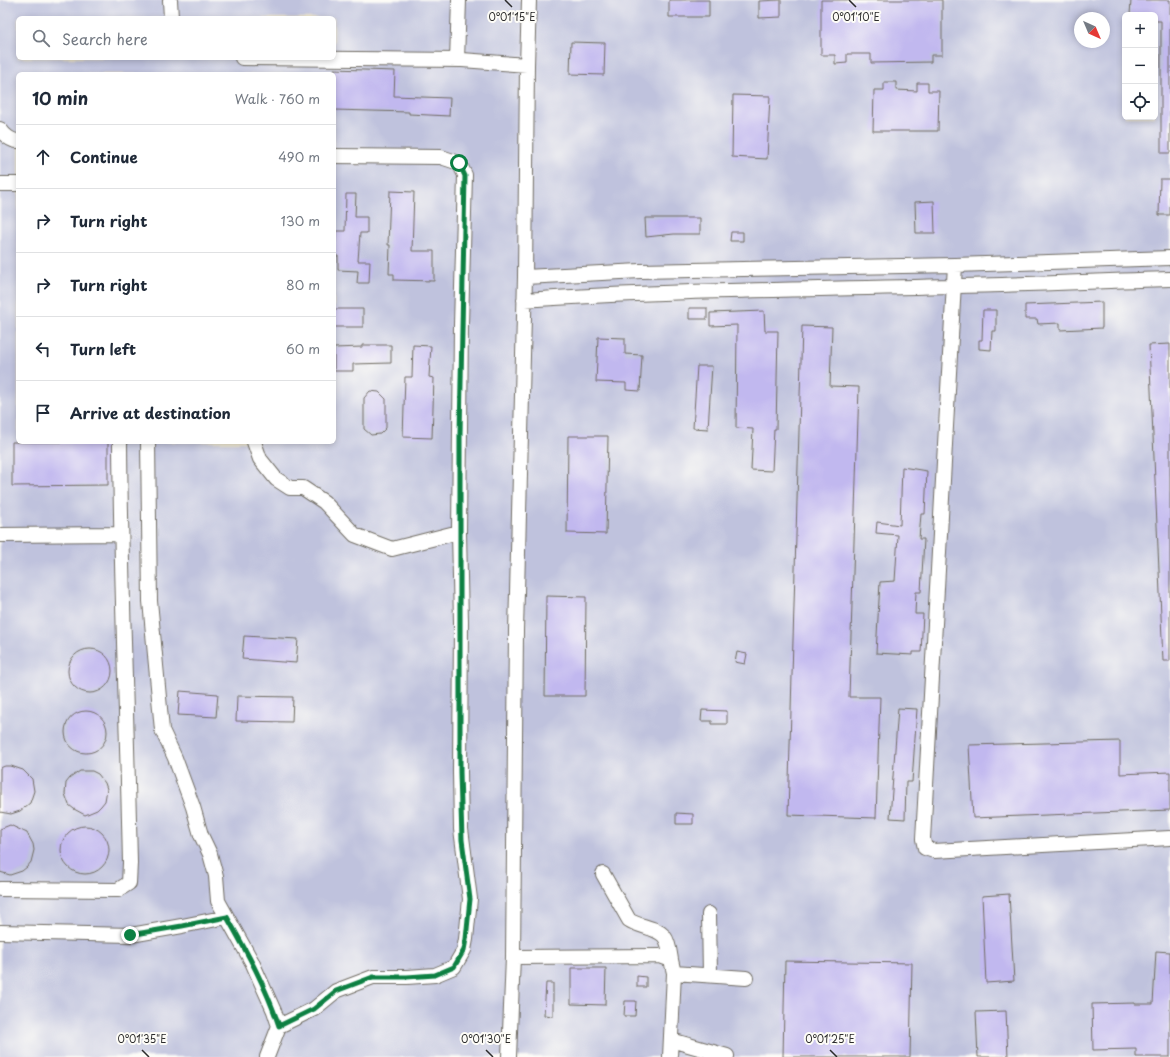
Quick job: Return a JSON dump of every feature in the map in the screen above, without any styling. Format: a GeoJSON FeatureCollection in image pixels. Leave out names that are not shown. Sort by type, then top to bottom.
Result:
{"type":"FeatureCollection","features":[{"type":"Feature","properties":{"kind":"street"},"geometry":{"type":"LineString","coordinates":[[170,0],[170,16]]}},
{"type":"Feature","properties":{"kind":"street"},"geometry":{"type":"LineString","coordinates":[[457,60],[459,0]]}},
{"type":"Feature","properties":{"kind":"street"},"geometry":{"type":"LineString","coordinates":[[509,1057],[513,957],[516,631],[525,277],[529,0]]}},
{"type":"Feature","properties":{"kind":"street"},"geometry":{"type":"LineString","coordinates":[[336,59],[457,60],[527,65]]}},
{"type":"Feature","properties":{"kind":"street"},"geometry":{"type":"LineString","coordinates":[[0,129],[3,134],[16,141]]}},
{"type":"Feature","properties":{"kind":"street"},"geometry":{"type":"LineString","coordinates":[[279,1026],[314,1009],[336,991],[373,977],[435,975],[454,967],[464,950],[470,899],[461,829],[460,772],[461,622],[459,532],[461,325],[465,176],[459,163],[442,158],[336,156]]}},
{"type":"Feature","properties":{"kind":"street"},"geometry":{"type":"LineString","coordinates":[[0,184],[16,184]]}},
{"type":"Feature","properties":{"kind":"street"},"geometry":{"type":"LineString","coordinates":[[525,277],[640,271],[955,265],[1170,258]]}},
{"type":"Feature","properties":{"kind":"street"},"geometry":{"type":"LineString","coordinates":[[955,265],[923,840],[925,848],[934,851],[1170,838]]}},
{"type":"Feature","properties":{"kind":"street"},"geometry":{"type":"LineString","coordinates":[[524,300],[604,294],[683,291],[953,286],[1170,279]]}},
{"type":"Feature","properties":{"kind":"street"},"geometry":{"type":"LineString","coordinates":[[0,889],[118,890],[129,883],[127,726],[121,534],[120,444]]}},
{"type":"Feature","properties":{"kind":"street"},"geometry":{"type":"LineString","coordinates":[[148,444],[150,601],[162,730],[175,758],[193,807],[200,835],[210,854],[216,876],[218,901],[252,962],[274,1011],[279,1026],[267,1057]]}},
{"type":"Feature","properties":{"kind":"street"},"geometry":{"type":"LineString","coordinates":[[255,444],[260,459],[276,479],[290,488],[303,488],[324,502],[356,535],[392,549],[459,532]]}},
{"type":"Feature","properties":{"kind":"street"},"geometry":{"type":"LineString","coordinates":[[0,535],[121,534]]}},
{"type":"Feature","properties":{"kind":"street"},"geometry":{"type":"LineString","coordinates":[[602,874],[629,920],[635,924],[658,932],[664,937],[673,967],[670,1057]]}},
{"type":"Feature","properties":{"kind":"street"},"geometry":{"type":"LineString","coordinates":[[709,914],[710,975]]}},
{"type":"Feature","properties":{"kind":"street"},"geometry":{"type":"LineString","coordinates":[[0,932],[130,935],[227,917]]}},
{"type":"Feature","properties":{"kind":"street"},"geometry":{"type":"LineString","coordinates":[[513,957],[660,956],[673,967],[710,975],[746,978]]}},
{"type":"Feature","properties":{"kind":"street"},"geometry":{"type":"LineString","coordinates":[[671,1040],[727,1056]]}},
{"type":"Feature","properties":{"kind":"shaded area"},"geometry":{"type":"Polygon","coordinates":[[[0,0],[1170,0],[1170,1057],[0,1057],[0,0]]]}},
{"type":"Feature","properties":{"kind":"building"},"geometry":{"type":"Polygon","coordinates":[[[669,0],[709,0],[709,17],[669,17],[669,0]]]}},
{"type":"Feature","properties":{"kind":"building"},"geometry":{"type":"Polygon","coordinates":[[[781,0],[781,17],[759,18],[759,1],[781,0]]]}},
{"type":"Feature","properties":{"kind":"building"},"geometry":{"type":"Polygon","coordinates":[[[821,0],[942,0],[942,55],[931,55],[931,62],[871,63],[871,54],[847,54],[847,63],[835,64],[835,55],[821,55],[821,0]]]}},
{"type":"Feature","properties":{"kind":"building"},"geometry":{"type":"Polygon","coordinates":[[[1131,0],[1170,0],[1170,153],[1161,153],[1161,21],[1158,21],[1158,12],[1130,12],[1131,0]]]}},
{"type":"Feature","properties":{"kind":"building"},"geometry":{"type":"Polygon","coordinates":[[[571,42],[605,43],[604,75],[570,74],[571,42]]]}},
{"type":"Feature","properties":{"kind":"building"},"geometry":{"type":"Polygon","coordinates":[[[334,69],[395,71],[394,96],[450,98],[449,116],[409,114],[409,112],[336,110],[336,72],[334,72],[334,69]]]}},
{"type":"Feature","properties":{"kind":"building"},"geometry":{"type":"Polygon","coordinates":[[[884,82],[896,82],[896,90],[917,91],[917,83],[928,83],[928,91],[939,91],[938,131],[873,131],[874,90],[884,90],[884,82]]]}},
{"type":"Feature","properties":{"kind":"building"},"geometry":{"type":"Polygon","coordinates":[[[733,95],[770,96],[767,159],[732,157],[733,95]]]}},
{"type":"Feature","properties":{"kind":"building"},"geometry":{"type":"Polygon","coordinates":[[[1160,179],[1170,179],[1170,215],[1159,215],[1160,179]]]}},
{"type":"Feature","properties":{"kind":"building"},"geometry":{"type":"Polygon","coordinates":[[[390,191],[414,192],[412,251],[434,251],[434,281],[394,280],[394,274],[389,274],[390,245],[388,245],[390,191]]]}},
{"type":"Feature","properties":{"kind":"building"},"geometry":{"type":"Polygon","coordinates":[[[346,194],[356,194],[355,217],[367,217],[367,233],[360,233],[358,261],[370,261],[369,283],[357,283],[358,271],[338,270],[338,256],[336,256],[336,231],[345,231],[346,194]]]}},
{"type":"Feature","properties":{"kind":"building"},"geometry":{"type":"Polygon","coordinates":[[[934,201],[935,233],[916,233],[915,202],[934,201]]]}},
{"type":"Feature","properties":{"kind":"building"},"geometry":{"type":"Polygon","coordinates":[[[645,218],[700,218],[700,234],[674,234],[646,237],[645,218]]]}},
{"type":"Feature","properties":{"kind":"building"},"geometry":{"type":"Polygon","coordinates":[[[731,232],[743,232],[743,241],[730,241],[731,232]]]}},
{"type":"Feature","properties":{"kind":"building"},"geometry":{"type":"Polygon","coordinates":[[[1102,302],[1102,328],[1060,330],[1060,323],[1038,324],[1037,319],[1025,319],[1025,305],[1102,302]]]}},
{"type":"Feature","properties":{"kind":"building"},"geometry":{"type":"Polygon","coordinates":[[[689,308],[707,308],[707,319],[689,319],[689,308]]]}},
{"type":"Feature","properties":{"kind":"building"},"geometry":{"type":"Polygon","coordinates":[[[336,309],[363,309],[363,327],[336,327],[336,309]]]}},
{"type":"Feature","properties":{"kind":"building"},"geometry":{"type":"Polygon","coordinates":[[[983,310],[996,310],[996,331],[992,331],[991,350],[979,349],[979,340],[982,340],[983,310]]]}},
{"type":"Feature","properties":{"kind":"building"},"geometry":{"type":"Polygon","coordinates":[[[764,311],[765,331],[778,331],[776,429],[774,429],[772,471],[751,470],[753,429],[736,428],[737,325],[710,326],[710,313],[764,311]]]}},
{"type":"Feature","properties":{"kind":"building"},"geometry":{"type":"Polygon","coordinates":[[[802,326],[832,327],[830,386],[859,387],[849,697],[880,697],[876,818],[788,815],[802,326]]]}},
{"type":"Feature","properties":{"kind":"building"},"geometry":{"type":"Polygon","coordinates":[[[598,337],[625,338],[625,354],[642,355],[640,391],[626,390],[626,383],[596,382],[598,337]]]}},
{"type":"Feature","properties":{"kind":"building"},"geometry":{"type":"Polygon","coordinates":[[[1170,344],[1170,661],[1163,661],[1149,345],[1170,344]]]}},
{"type":"Feature","properties":{"kind":"building"},"geometry":{"type":"Polygon","coordinates":[[[362,345],[391,345],[391,363],[353,364],[353,371],[336,371],[336,348],[362,347],[362,345]]]}},
{"type":"Feature","properties":{"kind":"building"},"geometry":{"type":"Polygon","coordinates":[[[413,345],[431,346],[429,377],[434,378],[432,438],[403,437],[405,377],[412,377],[413,345]]]}},
{"type":"Feature","properties":{"kind":"building"},"geometry":{"type":"Polygon","coordinates":[[[697,366],[712,366],[708,429],[693,428],[697,366]]]}},
{"type":"Feature","properties":{"kind":"building"},"geometry":{"type":"Polygon","coordinates":[[[370,391],[379,392],[386,399],[386,428],[380,434],[371,435],[364,429],[364,398],[370,391]]]}},
{"type":"Feature","properties":{"kind":"building"},"geometry":{"type":"Polygon","coordinates":[[[568,436],[608,436],[606,534],[567,533],[568,436]]]}},
{"type":"Feature","properties":{"kind":"building"},"geometry":{"type":"Polygon","coordinates":[[[12,442],[16,442],[16,444],[108,444],[108,485],[12,486],[12,442]]]}},
{"type":"Feature","properties":{"kind":"building"},"geometry":{"type":"Polygon","coordinates":[[[902,467],[927,471],[925,514],[921,514],[919,539],[924,539],[921,592],[916,592],[915,614],[923,614],[921,652],[913,652],[913,655],[876,653],[880,582],[895,581],[898,535],[876,533],[877,522],[900,525],[902,467]]]}},
{"type":"Feature","properties":{"kind":"building"},"geometry":{"type":"Polygon","coordinates":[[[546,596],[586,597],[585,696],[545,696],[546,596]]]}},
{"type":"Feature","properties":{"kind":"building"},"geometry":{"type":"Polygon","coordinates":[[[244,636],[298,639],[296,663],[242,659],[244,636]]]}},
{"type":"Feature","properties":{"kind":"building"},"geometry":{"type":"Polygon","coordinates":[[[90,649],[102,653],[108,659],[112,671],[108,683],[102,689],[90,693],[78,689],[72,683],[68,671],[72,659],[78,653],[90,649]]]}},
{"type":"Feature","properties":{"kind":"building"},"geometry":{"type":"Polygon","coordinates":[[[737,652],[747,654],[745,664],[735,662],[737,652]]]}},
{"type":"Feature","properties":{"kind":"building"},"geometry":{"type":"Polygon","coordinates":[[[180,691],[218,694],[216,717],[178,715],[180,691]]]}},
{"type":"Feature","properties":{"kind":"building"},"geometry":{"type":"Polygon","coordinates":[[[237,696],[293,697],[292,722],[236,721],[237,696]]]}},
{"type":"Feature","properties":{"kind":"building"},"geometry":{"type":"Polygon","coordinates":[[[898,708],[917,709],[912,782],[906,782],[905,819],[890,818],[898,708]]]}},
{"type":"Feature","properties":{"kind":"building"},"geometry":{"type":"Polygon","coordinates":[[[702,710],[727,711],[727,724],[712,724],[712,721],[701,721],[702,710]]]}},
{"type":"Feature","properties":{"kind":"building"},"geometry":{"type":"Polygon","coordinates":[[[82,711],[90,711],[98,714],[104,720],[107,732],[104,744],[98,750],[90,753],[82,753],[74,750],[68,744],[65,736],[65,728],[68,720],[74,714],[82,711]]]}},
{"type":"Feature","properties":{"kind":"building"},"geometry":{"type":"Polygon","coordinates":[[[1120,741],[1120,774],[1170,772],[1170,810],[973,818],[969,745],[1120,741]]]}},
{"type":"Feature","properties":{"kind":"building"},"geometry":{"type":"Polygon","coordinates":[[[11,766],[23,770],[32,779],[34,791],[30,803],[20,811],[11,814],[0,812],[0,768],[11,766]]]}},
{"type":"Feature","properties":{"kind":"building"},"geometry":{"type":"Polygon","coordinates":[[[80,771],[92,771],[98,774],[105,783],[107,789],[105,801],[101,806],[97,810],[85,815],[69,805],[65,794],[66,783],[80,771]]]}},
{"type":"Feature","properties":{"kind":"building"},"geometry":{"type":"Polygon","coordinates":[[[676,813],[693,814],[693,824],[676,824],[676,813]]]}},
{"type":"Feature","properties":{"kind":"building"},"geometry":{"type":"Polygon","coordinates":[[[10,825],[27,833],[33,844],[34,850],[31,862],[27,867],[22,871],[10,875],[0,872],[0,829],[10,825]]]}},
{"type":"Feature","properties":{"kind":"building"},"geometry":{"type":"Polygon","coordinates":[[[80,826],[90,826],[102,833],[109,845],[109,855],[102,867],[90,874],[80,874],[72,870],[65,863],[61,855],[61,845],[65,837],[72,830],[80,826]]]}},
{"type":"Feature","properties":{"kind":"building"},"geometry":{"type":"Polygon","coordinates":[[[1009,894],[1014,981],[986,983],[982,896],[1009,894]]]}},
{"type":"Feature","properties":{"kind":"building"},"geometry":{"type":"Polygon","coordinates":[[[1156,951],[1170,952],[1170,1057],[1136,1057],[1136,1049],[1093,1050],[1092,1004],[1153,1004],[1156,951]]]}},
{"type":"Feature","properties":{"kind":"building"},"geometry":{"type":"Polygon","coordinates":[[[785,961],[912,963],[910,1057],[783,1057],[785,961]]]}},
{"type":"Feature","properties":{"kind":"building"},"geometry":{"type":"Polygon","coordinates":[[[571,968],[606,968],[605,1005],[571,1004],[571,968]]]}},
{"type":"Feature","properties":{"kind":"building"},"geometry":{"type":"Polygon","coordinates":[[[637,976],[646,977],[646,987],[637,987],[637,976]]]}},
{"type":"Feature","properties":{"kind":"building"},"geometry":{"type":"Polygon","coordinates":[[[546,983],[553,983],[553,1016],[544,1015],[546,983]]]}},
{"type":"Feature","properties":{"kind":"building"},"geometry":{"type":"Polygon","coordinates":[[[625,1001],[636,1001],[635,1016],[624,1016],[625,1001]]]}},
{"type":"Feature","properties":{"kind":"building"},"geometry":{"type":"Polygon","coordinates":[[[1006,1011],[1008,1057],[978,1057],[976,1012],[1006,1011]]]}},
{"type":"Feature","properties":{"kind":"route"},"geometry":{"type":"LineString","coordinates":[[130,935],[227,917],[252,962],[274,1011],[279,1026],[314,1009],[336,991],[373,977],[435,975],[454,967],[464,950],[470,889],[461,829],[460,772],[461,622],[459,532],[461,325],[465,176],[459,163]]}}]}
